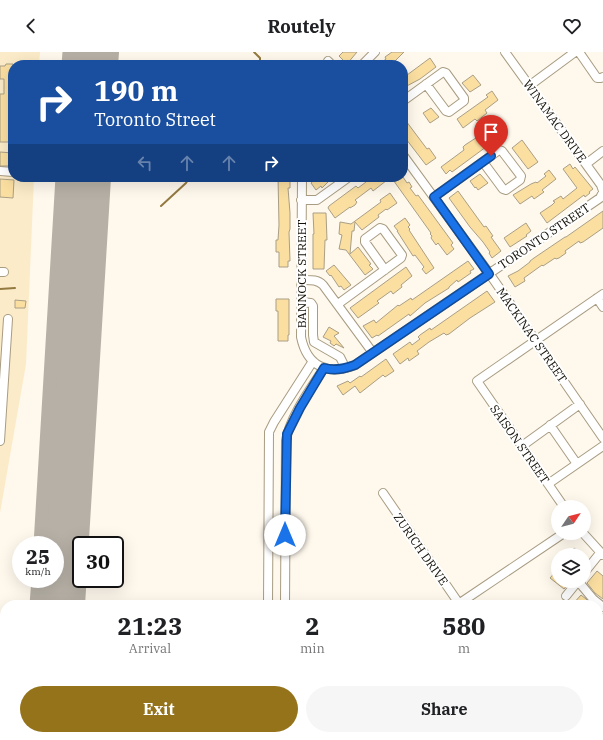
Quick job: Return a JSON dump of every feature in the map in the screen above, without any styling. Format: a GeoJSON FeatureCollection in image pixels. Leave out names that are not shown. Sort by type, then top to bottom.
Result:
{"type":"FeatureCollection","features":[{"type":"Feature","properties":{"kind":"street"},"geometry":{"type":"LineString","coordinates":[[367,60],[375,52]]}},
{"type":"Feature","properties":{"kind":"street","name":"WINAMAC DRIVE"},"geometry":{"type":"LineString","coordinates":[[505,52],[601,185],[603,191]]}},
{"type":"Feature","properties":{"kind":"street"},"geometry":{"type":"LineString","coordinates":[[529,86],[575,52]]}},
{"type":"Feature","properties":{"kind":"street"},"geometry":{"type":"LineString","coordinates":[[579,52],[597,78],[603,77]]}},
{"type":"Feature","properties":{"kind":"street"},"geometry":{"type":"LineString","coordinates":[[408,97],[426,84],[443,72],[446,73],[464,98],[464,101],[449,112],[446,111],[426,84]]}},
{"type":"Feature","properties":{"kind":"street"},"geometry":{"type":"LineString","coordinates":[[434,197],[499,150],[502,150],[521,176],[520,180],[506,190],[503,189],[483,162]]}},
{"type":"Feature","properties":{"kind":"street"},"geometry":{"type":"LineString","coordinates":[[586,164],[603,151]]}},
{"type":"Feature","properties":{"kind":"street","name":"MACKINAC STREET"},"geometry":{"type":"LineString","coordinates":[[408,162],[489,274],[603,438]]}},
{"type":"Feature","properties":{"kind":"street","name":"BANNOCK STREET"},"geometry":{"type":"LineString","coordinates":[[302,182],[301,337],[304,348],[318,365]]}},
{"type":"Feature","properties":{"kind":"street"},"geometry":{"type":"LineString","coordinates":[[301,200],[318,200],[341,182]]}},
{"type":"Feature","properties":{"kind":"street","name":"TORONTO STREET"},"geometry":{"type":"LineString","coordinates":[[318,365],[330,370],[342,369],[355,365],[600,198],[603,191]]}},
{"type":"Feature","properties":{"kind":"street"},"geometry":{"type":"LineString","coordinates":[[338,304],[385,270],[401,258],[402,255],[383,229],[380,228],[365,239],[365,242],[385,270]]}},
{"type":"Feature","properties":{"kind":"street"},"geometry":{"type":"LineString","coordinates":[[302,280],[314,280],[320,282],[338,304],[373,353]]}},
{"type":"Feature","properties":{"kind":"street"},"geometry":{"type":"LineString","coordinates":[[535,340],[600,296],[603,307]]}},
{"type":"Feature","properties":{"kind":"street"},"geometry":{"type":"LineString","coordinates":[[301,302],[311,303],[314,306],[314,342]]}},
{"type":"Feature","properties":{"kind":"street"},"geometry":{"type":"LineString","coordinates":[[0,441],[8,319]]}},
{"type":"Feature","properties":{"kind":"street","name":"SAISON STREET"},"geometry":{"type":"LineString","coordinates":[[535,340],[477,381],[559,500]]}},
{"type":"Feature","properties":{"kind":"street"},"geometry":{"type":"LineString","coordinates":[[304,348],[314,342]]}},
{"type":"Feature","properties":{"kind":"street"},"geometry":{"type":"LineString","coordinates":[[314,342],[340,358],[343,363],[342,369]]}},
{"type":"Feature","properties":{"kind":"street"},"geometry":{"type":"LineString","coordinates":[[268,600],[269,432],[270,428],[318,365]]}},
{"type":"Feature","properties":{"kind":"street"},"geometry":{"type":"LineString","coordinates":[[285,600],[287,434],[300,408],[318,365]]}},
{"type":"Feature","properties":{"kind":"street"},"geometry":{"type":"LineString","coordinates":[[522,446],[580,404]]}},
{"type":"Feature","properties":{"kind":"street"},"geometry":{"type":"LineString","coordinates":[[550,425],[577,464]]}},
{"type":"Feature","properties":{"kind":"street"},"geometry":{"type":"LineString","coordinates":[[548,484],[603,446]]}},
{"type":"Feature","properties":{"kind":"street","name":"ZURICH DRIVE"},"geometry":{"type":"LineString","coordinates":[[383,493],[456,600]]}},
{"type":"Feature","properties":{"kind":"street"},"geometry":{"type":"LineString","coordinates":[[466,600],[554,540]]}},
{"type":"Feature","properties":{"kind":"street"},"geometry":{"type":"LineString","coordinates":[[590,540],[601,551],[591,564]]}},
{"type":"Feature","properties":{"kind":"street"},"geometry":{"type":"LineString","coordinates":[[566,596],[572,588]]}},
{"type":"Feature","properties":{"kind":"street"},"geometry":{"type":"LineString","coordinates":[[584,588],[593,600]]}},
{"type":"Feature","properties":{"kind":"shaded area"},"geometry":{"type":"Polygon","coordinates":[[[0,52],[40,52],[39,60],[8,60],[8,182],[34,182],[26,364],[0,513],[0,52]]]}},
{"type":"Feature","properties":{"kind":"building"},"geometry":{"type":"Polygon","coordinates":[[[343,52],[357,52],[350,60],[343,60],[339,56],[343,52]]]}},
{"type":"Feature","properties":{"kind":"building"},"geometry":{"type":"Polygon","coordinates":[[[392,52],[404,52],[396,60],[385,60],[386,59],[385,57],[392,52]]]}},
{"type":"Feature","properties":{"kind":"building"},"geometry":{"type":"Polygon","coordinates":[[[430,58],[436,67],[420,79],[408,85],[408,74],[430,58]]]}},
{"type":"Feature","properties":{"kind":"building"},"geometry":{"type":"Polygon","coordinates":[[[8,64],[8,142],[0,142],[0,94],[4,94],[4,79],[0,79],[0,66],[5,66],[8,64]]]}},
{"type":"Feature","properties":{"kind":"building"},"geometry":{"type":"Polygon","coordinates":[[[473,75],[481,85],[470,92],[462,83],[473,75]]]}},
{"type":"Feature","properties":{"kind":"building"},"geometry":{"type":"Polygon","coordinates":[[[492,91],[498,100],[485,110],[487,113],[477,121],[475,119],[463,128],[457,119],[488,97],[486,95],[492,91]]]}},
{"type":"Feature","properties":{"kind":"building"},"geometry":{"type":"Polygon","coordinates":[[[431,108],[439,117],[430,123],[423,113],[431,108]]]}},
{"type":"Feature","properties":{"kind":"building"},"geometry":{"type":"Polygon","coordinates":[[[408,124],[427,149],[429,148],[436,158],[426,165],[408,142],[408,124]]]}},
{"type":"Feature","properties":{"kind":"building"},"geometry":{"type":"Polygon","coordinates":[[[485,132],[492,142],[452,172],[450,170],[446,174],[441,167],[464,150],[463,147],[465,145],[485,132]]]}},
{"type":"Feature","properties":{"kind":"building"},"geometry":{"type":"Polygon","coordinates":[[[522,140],[538,162],[528,169],[512,148],[522,140]]]}},
{"type":"Feature","properties":{"kind":"building"},"geometry":{"type":"Polygon","coordinates":[[[0,152],[8,153],[8,166],[0,166],[0,152]]]}},
{"type":"Feature","properties":{"kind":"building"},"geometry":{"type":"Polygon","coordinates":[[[570,164],[573,169],[575,167],[593,189],[585,197],[584,195],[547,223],[540,213],[552,205],[555,202],[553,201],[561,196],[563,199],[577,188],[563,169],[570,164]]]}},
{"type":"Feature","properties":{"kind":"building"},"geometry":{"type":"Polygon","coordinates":[[[549,170],[556,179],[542,190],[544,192],[534,199],[532,196],[520,204],[513,195],[531,184],[537,183],[546,176],[544,174],[549,170]]]}},
{"type":"Feature","properties":{"kind":"building"},"geometry":{"type":"Polygon","coordinates":[[[480,174],[488,183],[478,190],[470,181],[480,174]]]}},
{"type":"Feature","properties":{"kind":"building"},"geometry":{"type":"Polygon","coordinates":[[[0,179],[8,180],[8,182],[14,182],[13,198],[0,197],[0,179]]]}},
{"type":"Feature","properties":{"kind":"building"},"geometry":{"type":"Polygon","coordinates":[[[278,182],[290,182],[290,188],[288,188],[290,213],[290,261],[288,261],[288,267],[279,267],[279,252],[276,252],[276,240],[278,240],[278,182]]]}},
{"type":"Feature","properties":{"kind":"building"},"geometry":{"type":"Polygon","coordinates":[[[328,182],[322,188],[321,186],[316,190],[311,183],[328,182]]]}},
{"type":"Feature","properties":{"kind":"building"},"geometry":{"type":"Polygon","coordinates":[[[366,182],[385,182],[373,191],[371,188],[355,200],[357,202],[355,205],[335,218],[328,208],[329,206],[356,186],[358,188],[366,182]]]}},
{"type":"Feature","properties":{"kind":"building"},"geometry":{"type":"Polygon","coordinates":[[[395,182],[409,182],[412,187],[410,188],[416,196],[418,195],[453,243],[451,245],[454,249],[447,255],[438,243],[436,245],[431,238],[431,233],[395,182]]]}},
{"type":"Feature","properties":{"kind":"building"},"geometry":{"type":"Polygon","coordinates":[[[458,191],[484,227],[486,226],[493,236],[491,237],[501,251],[492,258],[483,242],[449,198],[458,191]]]}},
{"type":"Feature","properties":{"kind":"building"},"geometry":{"type":"Polygon","coordinates":[[[390,193],[397,203],[378,215],[379,217],[362,230],[355,222],[354,231],[352,231],[350,254],[358,247],[373,269],[365,275],[346,250],[339,249],[342,235],[339,234],[340,222],[351,224],[381,202],[380,200],[390,193]]]}},
{"type":"Feature","properties":{"kind":"building"},"geometry":{"type":"Polygon","coordinates":[[[603,211],[603,228],[583,242],[580,243],[579,241],[565,251],[566,253],[559,258],[555,258],[543,266],[542,265],[524,278],[525,281],[515,287],[508,276],[518,271],[534,258],[603,211]]]}},
{"type":"Feature","properties":{"kind":"building"},"geometry":{"type":"Polygon","coordinates":[[[313,213],[326,213],[327,240],[325,240],[324,269],[313,269],[313,213]]]}},
{"type":"Feature","properties":{"kind":"building"},"geometry":{"type":"Polygon","coordinates":[[[405,218],[410,225],[408,227],[410,229],[409,230],[434,268],[426,274],[422,269],[424,267],[415,255],[413,256],[394,226],[405,218]]]}},
{"type":"Feature","properties":{"kind":"building"},"geometry":{"type":"Polygon","coordinates":[[[526,223],[531,231],[526,235],[527,236],[510,247],[504,238],[526,223]]]}},
{"type":"Feature","properties":{"kind":"building"},"geometry":{"type":"Polygon","coordinates":[[[468,261],[474,269],[470,271],[471,273],[458,282],[457,280],[449,288],[425,303],[410,316],[409,314],[378,336],[377,335],[372,338],[363,326],[374,320],[376,323],[398,305],[399,306],[411,298],[412,300],[468,261]]]}},
{"type":"Feature","properties":{"kind":"building"},"geometry":{"type":"Polygon","coordinates":[[[334,265],[351,285],[344,290],[341,286],[339,287],[331,275],[330,276],[326,271],[334,265]]]}},
{"type":"Feature","properties":{"kind":"building"},"geometry":{"type":"Polygon","coordinates":[[[406,267],[412,276],[401,285],[402,287],[393,294],[391,291],[377,301],[379,303],[358,318],[350,308],[406,267]]]}},
{"type":"Feature","properties":{"kind":"building"},"geometry":{"type":"Polygon","coordinates":[[[487,291],[495,302],[449,334],[446,335],[444,333],[429,342],[417,351],[419,354],[409,361],[408,358],[400,364],[393,354],[410,342],[412,345],[420,339],[418,337],[420,335],[430,328],[431,330],[487,291]]]}},
{"type":"Feature","properties":{"kind":"building"},"geometry":{"type":"Polygon","coordinates":[[[276,299],[289,299],[288,341],[278,341],[278,311],[276,311],[276,299]]]}},
{"type":"Feature","properties":{"kind":"building"},"geometry":{"type":"Polygon","coordinates":[[[15,300],[26,301],[25,308],[15,308],[15,300]]]}},
{"type":"Feature","properties":{"kind":"building"},"geometry":{"type":"Polygon","coordinates":[[[329,327],[339,333],[334,336],[344,348],[336,344],[334,346],[330,343],[331,341],[323,337],[329,327]]]}},
{"type":"Feature","properties":{"kind":"building"},"geometry":{"type":"Polygon","coordinates":[[[386,359],[394,371],[385,377],[383,375],[360,393],[355,386],[343,395],[337,386],[348,381],[350,383],[360,376],[361,377],[386,359]]]}},
{"type":"Feature","properties":{"kind":"building"},"geometry":{"type":"Polygon","coordinates":[[[597,571],[603,576],[603,599],[591,588],[591,578],[597,571]]]}},
{"type":"Feature","properties":{"kind":"building"},"geometry":{"type":"Polygon","coordinates":[[[581,595],[587,600],[576,600],[581,595]]]}},
{"type":"Feature","properties":{"kind":"waterway"},"geometry":{"type":"LineString","coordinates":[[254,52],[260,60]]}},
{"type":"Feature","properties":{"kind":"waterway"},"geometry":{"type":"LineString","coordinates":[[161,206],[187,182]]}},
{"type":"Feature","properties":{"kind":"waterway"},"geometry":{"type":"LineString","coordinates":[[0,289],[15,288]]}},
{"type":"Feature","properties":{"kind":"taxiway"},"geometry":{"type":"LineString","coordinates":[[70,60],[71,52]]}},
{"type":"Feature","properties":{"kind":"taxiway"},"geometry":{"type":"LineString","coordinates":[[43,536],[64,182]]}},
{"type":"Feature","properties":{"kind":"taxiway"},"geometry":{"type":"LineString","coordinates":[[38,600],[39,588]]}},
{"type":"Feature","properties":{"kind":"runway"},"geometry":{"type":"LineString","coordinates":[[97,60],[98,52]]}},
{"type":"Feature","properties":{"kind":"runway"},"geometry":{"type":"LineString","coordinates":[[64,600],[90,182]]}},
{"type":"Feature","properties":{"kind":"route"},"geometry":{"type":"LineString","coordinates":[[285,535],[287,434],[300,408],[324,368],[330,370],[344,369],[355,365],[489,274],[434,197],[491,156]]}}]}
